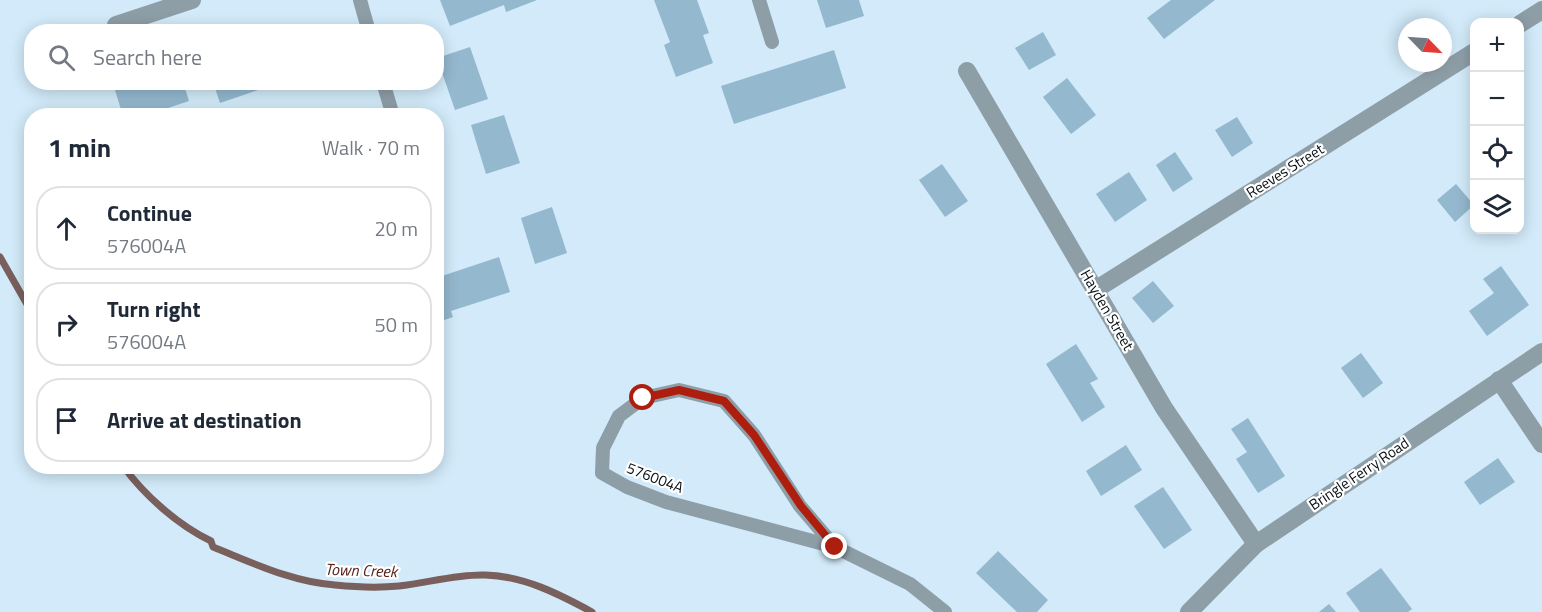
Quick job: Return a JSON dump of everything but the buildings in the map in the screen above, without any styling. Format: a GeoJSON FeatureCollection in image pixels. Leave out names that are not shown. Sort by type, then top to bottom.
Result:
{"type":"FeatureCollection","features":[{"type":"Feature","properties":{"kind":"street"},"geometry":{"type":"LineString","coordinates":[[119,24],[192,0]]}},
{"type":"Feature","properties":{"kind":"street"},"geometry":{"type":"LineString","coordinates":[[1524,21],[1542,10]]}},
{"type":"Feature","properties":{"kind":"street","name":"Reeves Street"},"geometry":{"type":"LineString","coordinates":[[1095,290],[1470,55]]}},
{"type":"Feature","properties":{"kind":"street","name":"Hayden Street"},"geometry":{"type":"LineString","coordinates":[[967,71],[1164,408],[1256,544]]}},
{"type":"Feature","properties":{"kind":"street","name":"Bringle Ferry Road"},"geometry":{"type":"LineString","coordinates":[[1189,612],[1256,544],[1542,352]]}},
{"type":"Feature","properties":{"kind":"street"},"geometry":{"type":"LineString","coordinates":[[1499,380],[1542,444]]}},
{"type":"Feature","properties":{"kind":"lane"},"geometry":{"type":"LineString","coordinates":[[360,0],[367,24]]}},
{"type":"Feature","properties":{"kind":"lane"},"geometry":{"type":"LineString","coordinates":[[759,0],[772,42]]}},
{"type":"Feature","properties":{"kind":"lane"},"geometry":{"type":"LineString","coordinates":[[385,90],[391,108]]}},
{"type":"Feature","properties":{"kind":"lane","name":"576004A"},"geometry":{"type":"LineString","coordinates":[[835,547],[801,506],[754,435],[724,401],[679,390],[643,398],[619,416],[603,448],[602,474],[627,487],[666,502],[835,547],[910,585],[945,612]]}},
{"type":"Feature","properties":{"kind":"waterway","name":"Town Creek"},"geometry":{"type":"LineString","coordinates":[[0,257],[24,299]]}},
{"type":"Feature","properties":{"kind":"waterway","name":"Town Creek"},"geometry":{"type":"LineString","coordinates":[[130,474],[163,509],[186,527],[211,541],[213,547],[288,576],[319,583],[375,587],[410,585],[463,576],[499,576],[541,587],[592,612]]}},
{"type":"Feature","properties":{"kind":"route"},"geometry":{"type":"LineString","coordinates":[[643,398],[679,390],[724,401],[754,435],[801,506],[835,547]]}}]}
